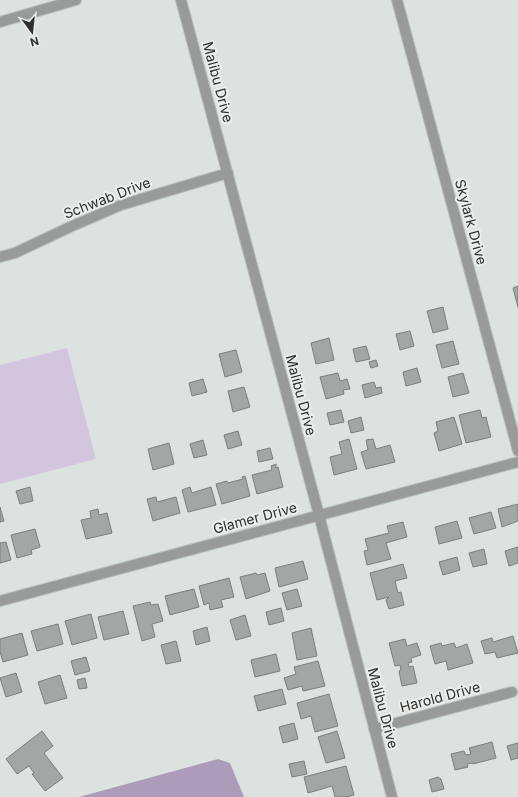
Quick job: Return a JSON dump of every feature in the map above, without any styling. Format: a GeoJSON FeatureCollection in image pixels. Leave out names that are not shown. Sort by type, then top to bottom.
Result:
{"type":"FeatureCollection","features":[{"type":"Feature","properties":{"kind":"street"},"geometry":{"type":"LineString","coordinates":[[0,22],[76,0]]}},
{"type":"Feature","properties":{"kind":"street","name":"Malibu Drive"},"geometry":{"type":"LineString","coordinates":[[181,0],[319,515],[392,797]]}},
{"type":"Feature","properties":{"kind":"street","name":"Skylark Drive"},"geometry":{"type":"LineString","coordinates":[[397,0],[518,450]]}},
{"type":"Feature","properties":{"kind":"street","name":"Schwab Drive"},"geometry":{"type":"LineString","coordinates":[[0,257],[15,253],[121,205],[228,173]]}},
{"type":"Feature","properties":{"kind":"street","name":"Glamer Drive"},"geometry":{"type":"LineString","coordinates":[[0,600],[518,462]]}},
{"type":"Feature","properties":{"kind":"street","name":"Harold Drive"},"geometry":{"type":"LineString","coordinates":[[374,728],[512,692]]}},
{"type":"Feature","properties":{"kind":"shaded area"},"geometry":{"type":"Polygon","coordinates":[[[67,348],[96,459],[0,484],[0,365],[67,348]]]}},
{"type":"Feature","properties":{"kind":"shaded area"},"geometry":{"type":"Polygon","coordinates":[[[218,759],[230,763],[244,797],[79,797],[218,759]]]}},
{"type":"Feature","properties":{"kind":"building"},"geometry":{"type":"Polygon","coordinates":[[[518,286],[518,307],[513,288],[518,286]]]}},
{"type":"Feature","properties":{"kind":"building"},"geometry":{"type":"Polygon","coordinates":[[[443,307],[448,329],[433,333],[427,311],[443,307]]]}},
{"type":"Feature","properties":{"kind":"building"},"geometry":{"type":"Polygon","coordinates":[[[410,331],[414,346],[400,350],[396,334],[410,331]]]}},
{"type":"Feature","properties":{"kind":"building"},"geometry":{"type":"Polygon","coordinates":[[[329,338],[334,360],[316,364],[311,343],[329,338]]]}},
{"type":"Feature","properties":{"kind":"building"},"geometry":{"type":"Polygon","coordinates":[[[453,341],[459,364],[442,368],[436,345],[453,341]]]}},
{"type":"Feature","properties":{"kind":"building"},"geometry":{"type":"Polygon","coordinates":[[[366,346],[370,359],[356,362],[353,349],[366,346]]]}},
{"type":"Feature","properties":{"kind":"building"},"geometry":{"type":"Polygon","coordinates":[[[236,350],[242,372],[225,377],[219,354],[236,350]]]}},
{"type":"Feature","properties":{"kind":"building"},"geometry":{"type":"Polygon","coordinates":[[[376,360],[378,366],[371,368],[369,362],[376,360]]]}},
{"type":"Feature","properties":{"kind":"building"},"geometry":{"type":"Polygon","coordinates":[[[417,368],[421,382],[406,386],[403,372],[417,368]]]}},
{"type":"Feature","properties":{"kind":"building"},"geometry":{"type":"Polygon","coordinates":[[[338,373],[340,381],[347,379],[350,389],[343,390],[344,394],[326,399],[320,377],[338,373]]]}},
{"type":"Feature","properties":{"kind":"building"},"geometry":{"type":"Polygon","coordinates":[[[463,373],[469,393],[453,397],[448,377],[463,373]]]}},
{"type":"Feature","properties":{"kind":"building"},"geometry":{"type":"Polygon","coordinates":[[[203,379],[207,392],[192,396],[189,383],[203,379]]]}},
{"type":"Feature","properties":{"kind":"building"},"geometry":{"type":"Polygon","coordinates":[[[374,382],[376,388],[381,387],[382,393],[365,398],[362,385],[374,382]]]}},
{"type":"Feature","properties":{"kind":"building"},"geometry":{"type":"Polygon","coordinates":[[[244,387],[250,407],[233,412],[228,391],[244,387]]]}},
{"type":"Feature","properties":{"kind":"building"},"geometry":{"type":"Polygon","coordinates":[[[341,410],[344,422],[330,425],[327,413],[341,410]]]}},
{"type":"Feature","properties":{"kind":"building"},"geometry":{"type":"Polygon","coordinates":[[[480,410],[482,418],[486,417],[491,437],[466,443],[459,415],[480,410]]]}},
{"type":"Feature","properties":{"kind":"building"},"geometry":{"type":"Polygon","coordinates":[[[361,417],[364,430],[351,433],[348,421],[361,417]]]}},
{"type":"Feature","properties":{"kind":"building"},"geometry":{"type":"Polygon","coordinates":[[[454,417],[462,444],[439,451],[434,433],[438,431],[436,422],[454,417]]]}},
{"type":"Feature","properties":{"kind":"building"},"geometry":{"type":"Polygon","coordinates":[[[238,431],[242,445],[228,449],[224,435],[238,431]]]}},
{"type":"Feature","properties":{"kind":"building"},"geometry":{"type":"Polygon","coordinates":[[[349,439],[357,469],[334,475],[330,457],[342,454],[339,442],[349,439]]]}},
{"type":"Feature","properties":{"kind":"building"},"geometry":{"type":"Polygon","coordinates":[[[373,439],[376,449],[390,445],[395,462],[366,469],[361,452],[368,450],[366,440],[373,439]]]}},
{"type":"Feature","properties":{"kind":"building"},"geometry":{"type":"Polygon","coordinates":[[[203,440],[207,455],[194,458],[190,444],[203,440]]]}},
{"type":"Feature","properties":{"kind":"building"},"geometry":{"type":"Polygon","coordinates":[[[169,443],[174,464],[153,470],[148,449],[169,443]]]}},
{"type":"Feature","properties":{"kind":"building"},"geometry":{"type":"Polygon","coordinates":[[[270,448],[273,459],[259,462],[257,451],[270,448]]]}},
{"type":"Feature","properties":{"kind":"building"},"geometry":{"type":"Polygon","coordinates":[[[276,464],[283,487],[257,494],[252,475],[272,470],[271,466],[276,464]]]}},
{"type":"Feature","properties":{"kind":"building"},"geometry":{"type":"Polygon","coordinates":[[[245,476],[250,496],[222,504],[216,484],[227,481],[228,483],[243,479],[242,477],[245,476]]]}},
{"type":"Feature","properties":{"kind":"building"},"geometry":{"type":"Polygon","coordinates":[[[30,487],[33,501],[20,504],[16,491],[30,487]]]}},
{"type":"Feature","properties":{"kind":"building"},"geometry":{"type":"Polygon","coordinates":[[[190,487],[192,493],[211,487],[216,505],[188,512],[182,490],[190,487]]]}},
{"type":"Feature","properties":{"kind":"building"},"geometry":{"type":"Polygon","coordinates":[[[156,497],[157,502],[176,497],[180,513],[153,521],[147,499],[156,497]]]}},
{"type":"Feature","properties":{"kind":"building"},"geometry":{"type":"Polygon","coordinates":[[[518,504],[518,521],[502,527],[498,509],[518,504]]]}},
{"type":"Feature","properties":{"kind":"building"},"geometry":{"type":"Polygon","coordinates":[[[0,507],[4,521],[0,522],[0,507]]]}},
{"type":"Feature","properties":{"kind":"building"},"geometry":{"type":"Polygon","coordinates":[[[98,509],[99,515],[107,513],[112,533],[86,539],[81,520],[91,518],[90,511],[98,509]]]}},
{"type":"Feature","properties":{"kind":"building"},"geometry":{"type":"Polygon","coordinates":[[[491,512],[496,528],[474,534],[469,518],[491,512]]]}},
{"type":"Feature","properties":{"kind":"building"},"geometry":{"type":"Polygon","coordinates":[[[457,521],[462,538],[439,544],[435,527],[457,521]]]}},
{"type":"Feature","properties":{"kind":"building"},"geometry":{"type":"Polygon","coordinates":[[[403,522],[407,537],[386,543],[391,559],[367,565],[364,551],[368,550],[365,539],[389,533],[387,526],[403,522]]]}},
{"type":"Feature","properties":{"kind":"building"},"geometry":{"type":"Polygon","coordinates":[[[35,529],[40,547],[31,550],[32,554],[17,558],[11,535],[35,529]]]}},
{"type":"Feature","properties":{"kind":"building"},"geometry":{"type":"Polygon","coordinates":[[[6,542],[11,560],[0,563],[0,543],[6,542]]]}},
{"type":"Feature","properties":{"kind":"building"},"geometry":{"type":"Polygon","coordinates":[[[518,547],[518,563],[509,566],[505,551],[518,547]]]}},
{"type":"Feature","properties":{"kind":"building"},"geometry":{"type":"Polygon","coordinates":[[[484,549],[487,564],[473,567],[469,553],[484,549]]]}},
{"type":"Feature","properties":{"kind":"building"},"geometry":{"type":"Polygon","coordinates":[[[457,557],[460,570],[443,575],[439,562],[457,557]]]}},
{"type":"Feature","properties":{"kind":"building"},"geometry":{"type":"Polygon","coordinates":[[[303,561],[308,579],[279,587],[275,568],[303,561]]]}},
{"type":"Feature","properties":{"kind":"building"},"geometry":{"type":"Polygon","coordinates":[[[403,564],[407,578],[395,581],[398,593],[401,592],[404,605],[389,609],[386,600],[389,597],[377,600],[370,573],[403,564]]]}},
{"type":"Feature","properties":{"kind":"building"},"geometry":{"type":"Polygon","coordinates":[[[256,573],[257,575],[265,573],[270,591],[246,599],[240,577],[256,573]]]}},
{"type":"Feature","properties":{"kind":"building"},"geometry":{"type":"Polygon","coordinates":[[[229,578],[234,597],[221,600],[223,607],[210,610],[209,603],[204,605],[199,586],[229,578]]]}},
{"type":"Feature","properties":{"kind":"building"},"geometry":{"type":"Polygon","coordinates":[[[194,589],[199,607],[170,615],[165,596],[194,589]]]}},
{"type":"Feature","properties":{"kind":"building"},"geometry":{"type":"Polygon","coordinates":[[[297,589],[302,606],[287,610],[282,593],[297,589]]]}},
{"type":"Feature","properties":{"kind":"building"},"geometry":{"type":"Polygon","coordinates":[[[150,602],[151,605],[158,604],[163,621],[152,624],[155,637],[142,641],[133,606],[150,602]]]}},
{"type":"Feature","properties":{"kind":"building"},"geometry":{"type":"Polygon","coordinates":[[[281,608],[284,621],[269,625],[266,612],[281,608]]]}},
{"type":"Feature","properties":{"kind":"building"},"geometry":{"type":"Polygon","coordinates":[[[123,611],[129,634],[104,640],[98,617],[123,611]]]}},
{"type":"Feature","properties":{"kind":"building"},"geometry":{"type":"Polygon","coordinates":[[[91,614],[97,638],[72,645],[65,621],[91,614]]]}},
{"type":"Feature","properties":{"kind":"building"},"geometry":{"type":"Polygon","coordinates":[[[245,615],[251,636],[236,640],[230,620],[245,615]]]}},
{"type":"Feature","properties":{"kind":"building"},"geometry":{"type":"Polygon","coordinates":[[[58,624],[63,644],[37,651],[31,631],[58,624]]]}},
{"type":"Feature","properties":{"kind":"building"},"geometry":{"type":"Polygon","coordinates":[[[207,627],[210,641],[196,645],[193,631],[207,627]]]}},
{"type":"Feature","properties":{"kind":"building"},"geometry":{"type":"Polygon","coordinates":[[[311,628],[317,656],[297,660],[292,633],[311,628]]]}},
{"type":"Feature","properties":{"kind":"building"},"geometry":{"type":"Polygon","coordinates":[[[22,633],[28,655],[3,662],[0,652],[0,639],[22,633]]]}},
{"type":"Feature","properties":{"kind":"building"},"geometry":{"type":"Polygon","coordinates":[[[513,636],[518,653],[497,658],[495,652],[485,654],[481,641],[492,638],[493,642],[513,636]]]}},
{"type":"Feature","properties":{"kind":"building"},"geometry":{"type":"Polygon","coordinates":[[[405,639],[407,646],[417,643],[421,655],[411,658],[412,662],[408,663],[409,667],[413,666],[417,683],[402,686],[399,671],[401,670],[400,665],[395,666],[389,643],[405,639]]]}},
{"type":"Feature","properties":{"kind":"building"},"geometry":{"type":"Polygon","coordinates":[[[176,641],[181,661],[166,664],[161,645],[176,641]]]}},
{"type":"Feature","properties":{"kind":"building"},"geometry":{"type":"Polygon","coordinates":[[[441,643],[442,646],[454,643],[456,648],[467,644],[473,663],[448,670],[446,661],[435,664],[430,646],[441,643]]]}},
{"type":"Feature","properties":{"kind":"building"},"geometry":{"type":"Polygon","coordinates":[[[276,654],[280,671],[255,677],[251,660],[276,654]]]}},
{"type":"Feature","properties":{"kind":"building"},"geometry":{"type":"Polygon","coordinates":[[[86,657],[90,671],[75,675],[71,661],[86,657]]]}},
{"type":"Feature","properties":{"kind":"building"},"geometry":{"type":"Polygon","coordinates":[[[318,661],[325,686],[303,691],[302,686],[288,690],[284,678],[296,674],[294,667],[318,661]]]}},
{"type":"Feature","properties":{"kind":"building"},"geometry":{"type":"Polygon","coordinates":[[[16,673],[22,692],[6,697],[0,678],[16,673]]]}},
{"type":"Feature","properties":{"kind":"building"},"geometry":{"type":"Polygon","coordinates":[[[60,675],[67,698],[45,704],[38,682],[60,675]]]}},
{"type":"Feature","properties":{"kind":"building"},"geometry":{"type":"Polygon","coordinates":[[[85,678],[87,688],[79,689],[77,680],[85,678]]]}},
{"type":"Feature","properties":{"kind":"building"},"geometry":{"type":"Polygon","coordinates":[[[282,689],[286,704],[258,711],[254,696],[282,689]]]}},
{"type":"Feature","properties":{"kind":"building"},"geometry":{"type":"Polygon","coordinates":[[[329,694],[338,726],[315,732],[311,716],[301,719],[297,703],[329,694]]]}},
{"type":"Feature","properties":{"kind":"building"},"geometry":{"type":"Polygon","coordinates":[[[294,723],[298,739],[283,743],[279,727],[294,723]]]}},
{"type":"Feature","properties":{"kind":"building"},"geometry":{"type":"Polygon","coordinates":[[[42,731],[53,746],[44,753],[63,778],[45,791],[32,774],[34,773],[29,766],[17,774],[6,759],[42,731]]]}},
{"type":"Feature","properties":{"kind":"building"},"geometry":{"type":"Polygon","coordinates":[[[337,731],[345,758],[326,763],[318,737],[337,731]]]}},
{"type":"Feature","properties":{"kind":"building"},"geometry":{"type":"Polygon","coordinates":[[[492,742],[496,758],[473,764],[467,764],[468,767],[455,770],[451,754],[464,751],[466,755],[471,754],[469,748],[492,742]]]}},
{"type":"Feature","properties":{"kind":"building"},"geometry":{"type":"Polygon","coordinates":[[[518,743],[518,758],[511,760],[507,746],[518,743]]]}},
{"type":"Feature","properties":{"kind":"building"},"geometry":{"type":"Polygon","coordinates":[[[304,761],[307,774],[292,777],[289,764],[304,761]]]}},
{"type":"Feature","properties":{"kind":"building"},"geometry":{"type":"Polygon","coordinates":[[[346,766],[354,795],[335,797],[332,786],[308,793],[304,777],[346,766]]]}},
{"type":"Feature","properties":{"kind":"building"},"geometry":{"type":"Polygon","coordinates":[[[438,777],[441,779],[444,789],[432,792],[429,780],[438,777]]]}}]}
